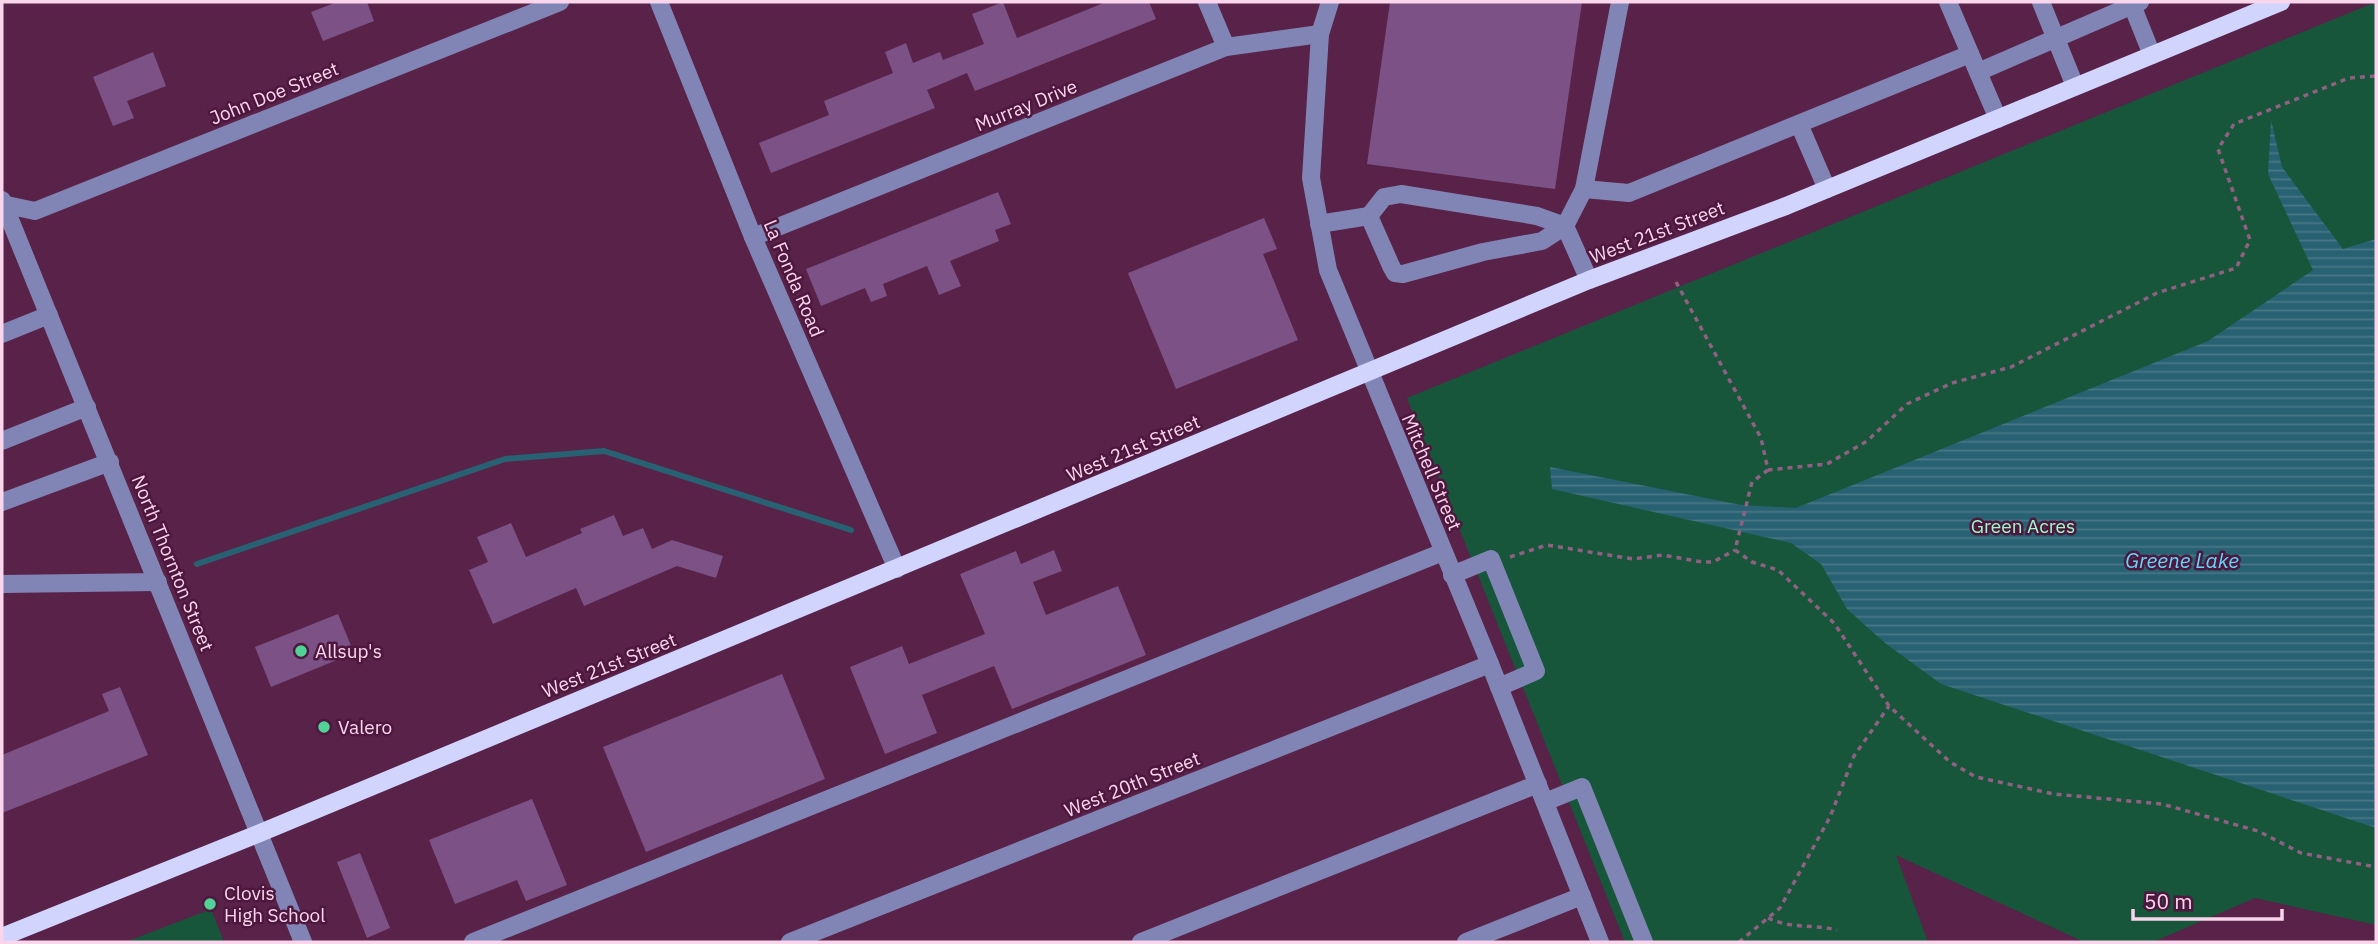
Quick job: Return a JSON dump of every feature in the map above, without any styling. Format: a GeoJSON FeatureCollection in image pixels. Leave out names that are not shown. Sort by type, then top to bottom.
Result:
{"type":"FeatureCollection","features":[{"type":"Feature","properties":{"kind":"main road","name":"West 21st Street"},"geometry":{"type":"LineString","coordinates":[[5,938],[1589,280],[1827,189],[2152,55],[2259,6],[2281,2]]}},
{"type":"Feature","properties":{"kind":"street","name":"John Doe Street"},"geometry":{"type":"LineString","coordinates":[[2,203],[35,211],[560,2]]}},
{"type":"Feature","properties":{"kind":"street","name":"La Fonda Road"},"geometry":{"type":"LineString","coordinates":[[659,2],[753,237],[897,569]]}},
{"type":"Feature","properties":{"kind":"street"},"geometry":{"type":"LineString","coordinates":[[1207,2],[1226,47]]}},
{"type":"Feature","properties":{"kind":"street","name":"Mitchell Street"},"geometry":{"type":"LineString","coordinates":[[1331,2],[1321,34],[1311,178],[1328,270],[1490,664],[1600,942]]}},
{"type":"Feature","properties":{"kind":"street"},"geometry":{"type":"LineString","coordinates":[[1369,216],[1391,267],[1395,273],[1403,274],[1483,252],[1542,241],[1564,226],[1584,189],[1620,2]]}},
{"type":"Feature","properties":{"kind":"street"},"geometry":{"type":"LineString","coordinates":[[1948,2],[1998,119]]}},
{"type":"Feature","properties":{"kind":"street"},"geometry":{"type":"LineString","coordinates":[[2041,2],[2075,86]]}},
{"type":"Feature","properties":{"kind":"street"},"geometry":{"type":"LineString","coordinates":[[1978,72],[2056,39],[2110,8],[2136,3],[2152,55]]}},
{"type":"Feature","properties":{"kind":"street","name":"Murray Drive"},"geometry":{"type":"LineString","coordinates":[[753,237],[1226,47],[1321,34]]}},
{"type":"Feature","properties":{"kind":"street"},"geometry":{"type":"LineString","coordinates":[[1584,189],[1629,193],[1970,54]]}},
{"type":"Feature","properties":{"kind":"street"},"geometry":{"type":"LineString","coordinates":[[1799,124],[1827,189]]}},
{"type":"Feature","properties":{"kind":"street"},"geometry":{"type":"LineString","coordinates":[[1319,224],[1369,216],[1384,197],[1401,194],[1537,216],[1564,226],[1589,280]]}},
{"type":"Feature","properties":{"kind":"street","name":"North Thornton Street"},"geometry":{"type":"LineString","coordinates":[[2,203],[110,462],[303,942]]}},
{"type":"Feature","properties":{"kind":"street"},"geometry":{"type":"LineString","coordinates":[[2,334],[49,316]]}},
{"type":"Feature","properties":{"kind":"street"},"geometry":{"type":"LineString","coordinates":[[2,442],[87,407]]}},
{"type":"Feature","properties":{"kind":"street"},"geometry":{"type":"LineString","coordinates":[[2,502],[110,462]]}},
{"type":"Feature","properties":{"kind":"street"},"geometry":{"type":"LineString","coordinates":[[473,942],[1443,552]]}},
{"type":"Feature","properties":{"kind":"street"},"geometry":{"type":"LineString","coordinates":[[1452,575],[1491,559],[1536,671],[1499,687]]}},
{"type":"Feature","properties":{"kind":"street"},"geometry":{"type":"LineString","coordinates":[[2,584],[158,582]]}},
{"type":"Feature","properties":{"kind":"street","name":"West 20th Street"},"geometry":{"type":"LineString","coordinates":[[790,942],[1490,664]]}},
{"type":"Feature","properties":{"kind":"street"},"geometry":{"type":"LineString","coordinates":[[1141,942],[1538,784]]}},
{"type":"Feature","properties":{"kind":"street"},"geometry":{"type":"LineString","coordinates":[[1545,802],[1582,787],[1644,942]]}},
{"type":"Feature","properties":{"kind":"street"},"geometry":{"type":"LineString","coordinates":[[1466,942],[1582,896]]}},
{"type":"Feature","properties":{"kind":"path"},"geometry":{"type":"LineString","coordinates":[[1493,564],[1547,545],[1633,559],[1663,555],[1702,562],[1713,562],[1735,550],[1752,482],[1768,470],[1827,464],[1867,441],[1907,404],[1952,383],[2011,367],[2157,293],[2236,268],[2250,240],[2218,149],[2234,124],[2349,78],[2376,76]]}},
{"type":"Feature","properties":{"kind":"path"},"geometry":{"type":"LineString","coordinates":[[1676,282],[1760,438],[1768,470]]}},
{"type":"Feature","properties":{"kind":"path"},"geometry":{"type":"LineString","coordinates":[[1735,550],[1752,562],[1778,570],[1834,623],[1889,706],[1950,762],[1976,777],[2054,794],[2162,804],[2258,831],[2301,853],[2376,867]]}},
{"type":"Feature","properties":{"kind":"path"},"geometry":{"type":"LineString","coordinates":[[1739,942],[1780,908],[1805,867],[1830,817],[1854,755],[1889,706]]}},
{"type":"Feature","properties":{"kind":"path"},"geometry":{"type":"LineString","coordinates":[[1768,918],[1788,927],[1810,923],[1837,930]]}},
{"type":"Feature","properties":{"kind":"green space","name":"Green Acres"},"geometry":{"type":"Polygon","coordinates":[[[2376,2],[2376,925],[2255,898],[2153,942],[2084,942],[1896,855],[1928,942],[1625,942],[1407,398],[2376,2]]]}},
{"type":"Feature","properties":{"kind":"green space"},"geometry":{"type":"Polygon","coordinates":[[[211,909],[224,942],[126,942],[211,909]]]}},
{"type":"Feature","properties":{"kind":"water","name":"Greene Lake"},"geometry":{"type":"Polygon","coordinates":[[[2271,120],[2282,167],[2343,249],[2376,239],[2376,828],[1941,684],[1885,643],[1847,609],[1821,564],[1791,543],[1552,489],[1550,467],[1741,505],[1796,508],[2208,341],[2313,270],[2268,174],[2271,120]]]}},
{"type":"Feature","properties":{"kind":"building"},"geometry":{"type":"Polygon","coordinates":[[[337,2],[367,2],[374,21],[323,41],[311,12],[337,2]]]}},
{"type":"Feature","properties":{"kind":"building"},"geometry":{"type":"Polygon","coordinates":[[[1003,2],[1017,38],[1106,2],[1149,2],[1156,19],[975,91],[967,73],[927,90],[935,108],[771,173],[759,143],[829,115],[824,101],[893,73],[885,52],[906,43],[913,63],[940,52],[943,60],[984,44],[972,14],[1003,2]]]}},
{"type":"Feature","properties":{"kind":"building"},"geometry":{"type":"Polygon","coordinates":[[[1390,2],[1582,2],[1555,189],[1367,164],[1390,2]]]}},
{"type":"Feature","properties":{"kind":"building"},"geometry":{"type":"Polygon","coordinates":[[[153,52],[166,86],[127,101],[134,118],[113,126],[93,77],[153,52]]]}},
{"type":"Feature","properties":{"kind":"building"},"geometry":{"type":"Polygon","coordinates":[[[998,192],[1011,224],[995,230],[999,241],[950,261],[961,286],[939,295],[927,266],[883,284],[887,296],[871,302],[865,288],[821,306],[806,269],[998,192]]]}},
{"type":"Feature","properties":{"kind":"building"},"geometry":{"type":"Polygon","coordinates":[[[1264,218],[1277,249],[1263,254],[1298,340],[1176,389],[1128,273],[1264,218]]]}},
{"type":"Feature","properties":{"kind":"building"},"geometry":{"type":"Polygon","coordinates":[[[614,515],[623,536],[643,528],[652,549],[672,540],[723,556],[716,578],[677,566],[584,606],[576,588],[493,624],[469,570],[488,562],[477,537],[511,523],[526,557],[582,533],[580,529],[614,515]]]}},
{"type":"Feature","properties":{"kind":"building"},"geometry":{"type":"Polygon","coordinates":[[[1054,550],[1062,571],[1033,582],[1046,615],[1118,586],[1146,655],[1012,709],[994,666],[922,695],[937,733],[885,754],[850,667],[902,646],[909,664],[985,634],[960,574],[1016,551],[1021,564],[1054,550]]]}},
{"type":"Feature","properties":{"kind":"building"},"geometry":{"type":"Polygon","coordinates":[[[338,614],[354,653],[271,687],[255,647],[338,614]]]}},
{"type":"Feature","properties":{"kind":"building"},"geometry":{"type":"Polygon","coordinates":[[[782,674],[825,779],[646,852],[603,747],[782,674]]]}},
{"type":"Feature","properties":{"kind":"building"},"geometry":{"type":"Polygon","coordinates":[[[120,687],[148,755],[2,813],[2,755],[109,711],[102,694],[120,687]]]}},
{"type":"Feature","properties":{"kind":"building"},"geometry":{"type":"Polygon","coordinates":[[[532,799],[567,885],[526,901],[517,880],[455,904],[429,840],[532,799]]]}},
{"type":"Feature","properties":{"kind":"building"},"geometry":{"type":"Polygon","coordinates":[[[360,853],[390,928],[367,938],[337,862],[360,853]]]}},
{"type":"Feature","properties":{"kind":"waterway"},"geometry":{"type":"LineString","coordinates":[[197,564],[505,459],[604,451],[851,530]]}},
{"type":"Feature","properties":{"kind":"place","name":"Allsup's"},"geometry":{"type":"Point","coordinates":[301,651]}},
{"type":"Feature","properties":{"kind":"place","name":"Valero"},"geometry":{"type":"Point","coordinates":[324,727]}},
{"type":"Feature","properties":{"kind":"place","name":"Clovis High School"},"geometry":{"type":"Point","coordinates":[210,904]}}]}
